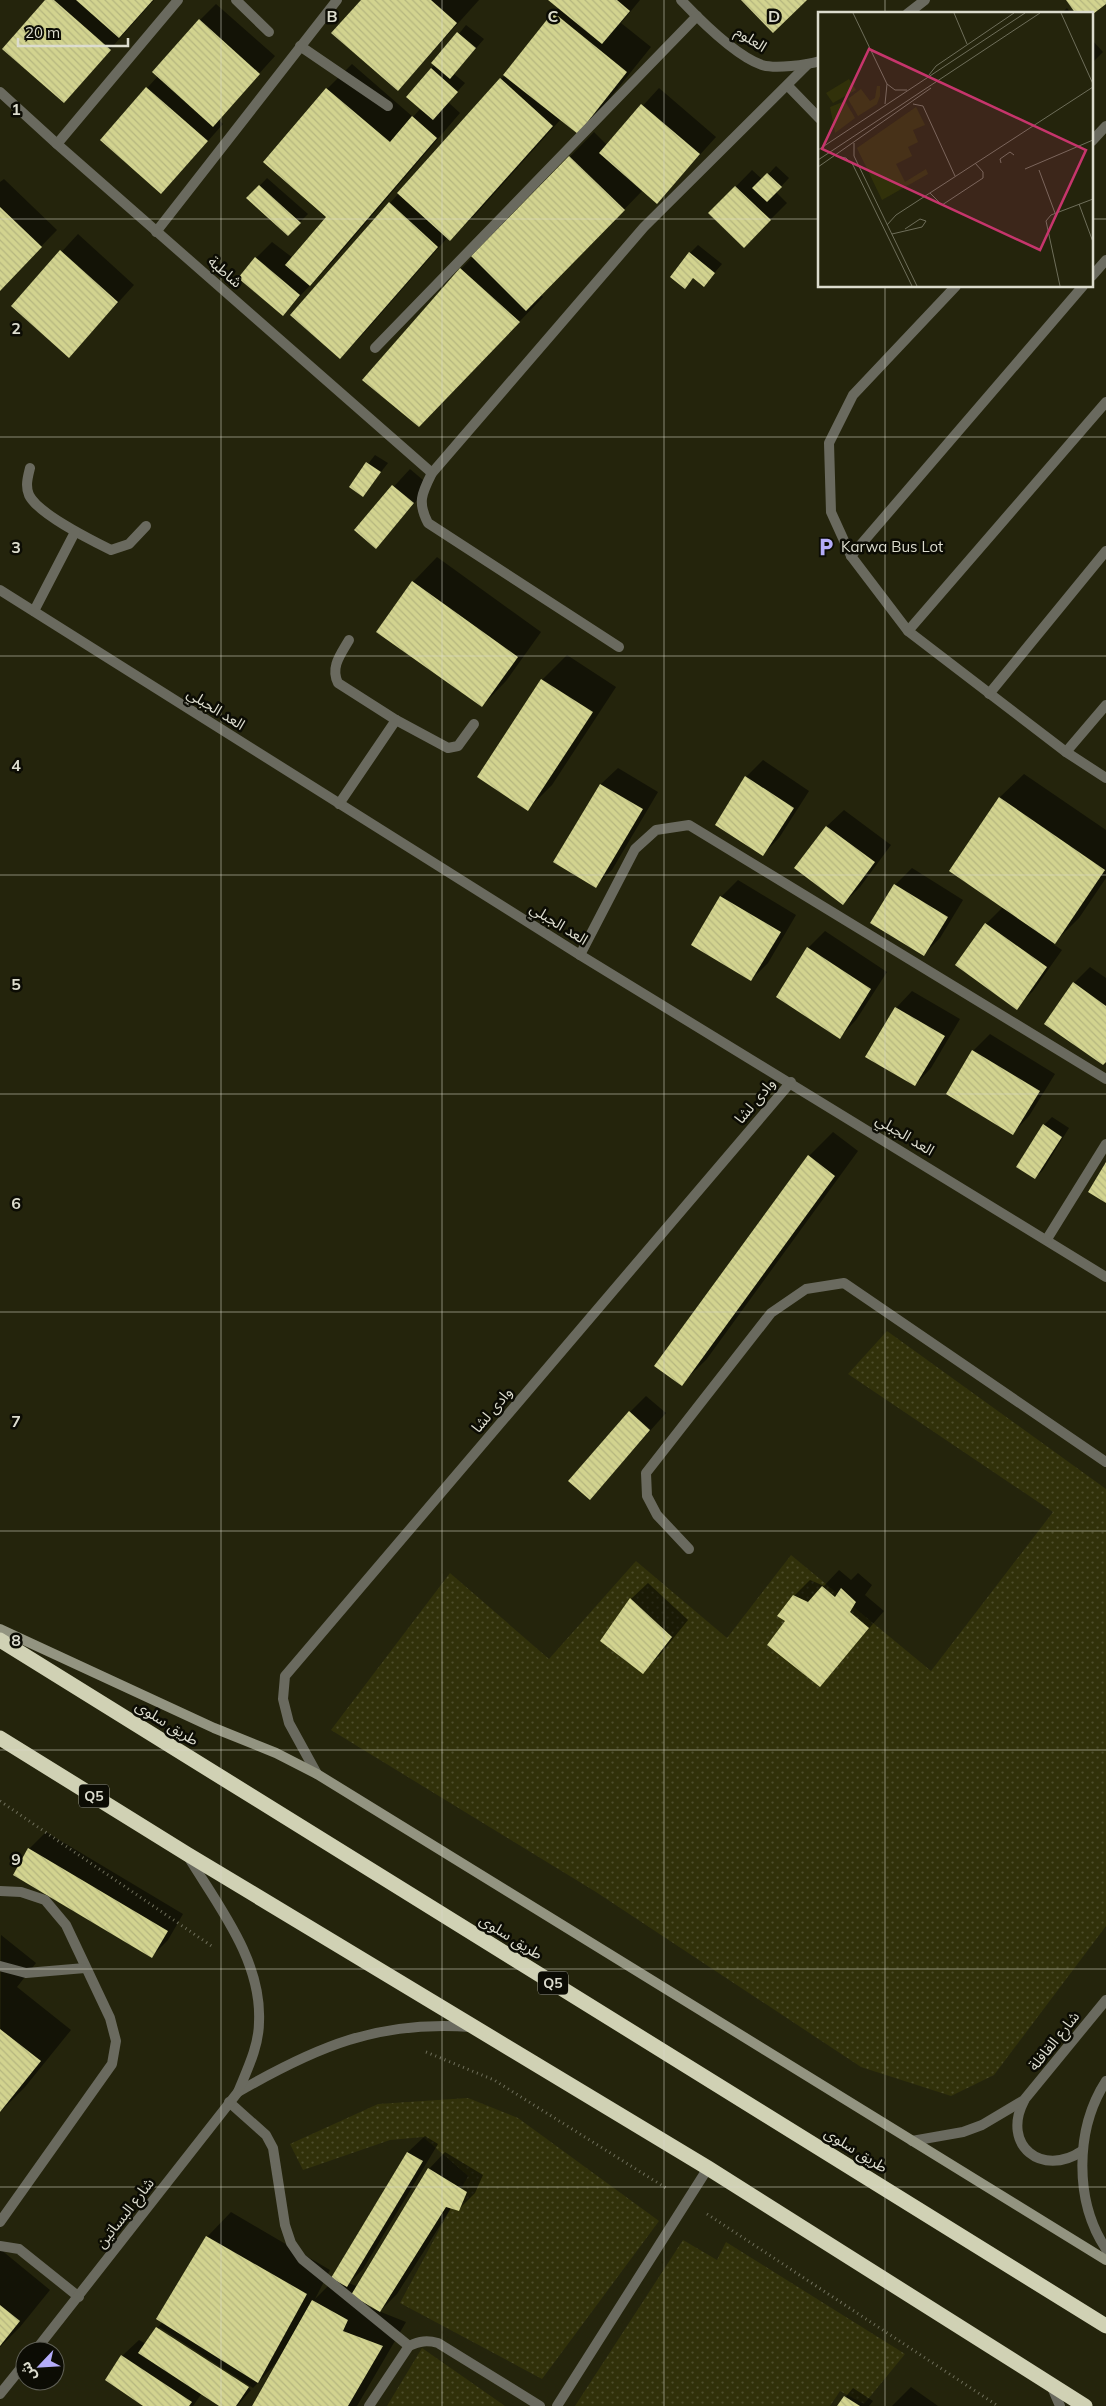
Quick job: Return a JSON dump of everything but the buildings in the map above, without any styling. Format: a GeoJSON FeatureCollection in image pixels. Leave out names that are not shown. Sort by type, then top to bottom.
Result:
{"type":"FeatureCollection","features":[{"type":"Feature","properties":{"kind":"highway","name":"طريق سلوى"},"geometry":{"type":"LineString","coordinates":[[0,1640],[1106,2326]]}},
{"type":"Feature","properties":{"kind":"highway","name":"Q5"},"geometry":{"type":"LineString","coordinates":[[1,1740],[708,2168],[1050,2382],[1085,2406]]}},
{"type":"Feature","properties":{"kind":"main road","name":"طريق سلوى"},"geometry":{"type":"LineString","coordinates":[[0,1629],[214,1728],[276,1753],[317,1774],[1106,2260]]}},
{"type":"Feature","properties":{"kind":"street"},"geometry":{"type":"LineString","coordinates":[[57,144],[178,0]]}},
{"type":"Feature","properties":{"kind":"street"},"geometry":{"type":"LineString","coordinates":[[236,0],[270,32]]}},
{"type":"Feature","properties":{"kind":"street"},"geometry":{"type":"LineString","coordinates":[[156,232],[337,0]]}},
{"type":"Feature","properties":{"kind":"street","name":"العلوم"},"geometry":{"type":"LineString","coordinates":[[681,0],[735,49],[763,65],[808,64],[818,62]]}},
{"type":"Feature","properties":{"kind":"street"},"geometry":{"type":"LineString","coordinates":[[910,12],[925,0]]}},
{"type":"Feature","properties":{"kind":"street"},"geometry":{"type":"LineString","coordinates":[[375,348],[697,16]]}},
{"type":"Feature","properties":{"kind":"street"},"geometry":{"type":"LineString","coordinates":[[300,46],[388,106]]}},
{"type":"Feature","properties":{"kind":"street"},"geometry":{"type":"LineString","coordinates":[[619,647],[428,523],[420,509],[423,492],[432,473],[644,227],[788,86],[808,64]]}},
{"type":"Feature","properties":{"kind":"street"},"geometry":{"type":"LineString","coordinates":[[788,86],[818,117]]}},
{"type":"Feature","properties":{"kind":"street","name":"شاطبة"},"geometry":{"type":"LineString","coordinates":[[0,92],[156,232],[432,473]]}},
{"type":"Feature","properties":{"kind":"street"},"geometry":{"type":"LineString","coordinates":[[1094,139],[1106,126]]}},
{"type":"Feature","properties":{"kind":"street"},"geometry":{"type":"LineString","coordinates":[[1094,274],[1106,260]]}},
{"type":"Feature","properties":{"kind":"street"},"geometry":{"type":"LineString","coordinates":[[954,288],[853,395],[829,443],[831,512],[851,556],[908,631],[1066,752],[1106,778]]}},
{"type":"Feature","properties":{"kind":"street"},"geometry":{"type":"LineString","coordinates":[[851,556],[1081,288]]}},
{"type":"Feature","properties":{"kind":"street"},"geometry":{"type":"LineString","coordinates":[[908,631],[1106,402]]}},
{"type":"Feature","properties":{"kind":"street"},"geometry":{"type":"LineString","coordinates":[[30,468],[27,485],[31,498],[75,532],[111,550],[129,544],[146,526]]}},
{"type":"Feature","properties":{"kind":"street"},"geometry":{"type":"LineString","coordinates":[[34,611],[75,532]]}},
{"type":"Feature","properties":{"kind":"street"},"geometry":{"type":"LineString","coordinates":[[989,694],[1106,551]]}},
{"type":"Feature","properties":{"kind":"street","name":"العد الجبلي"},"geometry":{"type":"LineString","coordinates":[[0,590],[580,955],[791,1082],[1106,1277]]}},
{"type":"Feature","properties":{"kind":"street"},"geometry":{"type":"LineString","coordinates":[[348,640],[335,666],[334,675],[338,683],[396,720],[448,748],[458,746],[474,724]]}},
{"type":"Feature","properties":{"kind":"street"},"geometry":{"type":"LineString","coordinates":[[1066,752],[1106,705]]}},
{"type":"Feature","properties":{"kind":"street"},"geometry":{"type":"LineString","coordinates":[[340,804],[396,720]]}},
{"type":"Feature","properties":{"kind":"street"},"geometry":{"type":"LineString","coordinates":[[580,955],[635,849],[656,830],[689,825],[1106,1079]]}},
{"type":"Feature","properties":{"kind":"street","name":"وادى لشا"},"geometry":{"type":"LineString","coordinates":[[317,1774],[288,1723],[283,1700],[286,1676],[791,1082]]}},
{"type":"Feature","properties":{"kind":"street"},"geometry":{"type":"LineString","coordinates":[[1047,1239],[1106,1144]]}},
{"type":"Feature","properties":{"kind":"street"},"geometry":{"type":"LineString","coordinates":[[689,1549],[657,1515],[647,1496],[646,1473],[771,1312],[806,1289],[844,1284],[1106,1462]]}},
{"type":"Feature","properties":{"kind":"street","name":"شارع البساتين"},"geometry":{"type":"LineString","coordinates":[[187,1854],[241,1944],[253,1975],[260,2022],[253,2054],[238,2092]]}},
{"type":"Feature","properties":{"kind":"street"},"geometry":{"type":"LineString","coordinates":[[0,1891],[21,1892],[45,1900],[66,1925],[110,2018],[116,2041],[112,2064],[0,2222]]}},
{"type":"Feature","properties":{"kind":"street"},"geometry":{"type":"LineString","coordinates":[[0,1966],[26,1973],[86,1968]]}},
{"type":"Feature","properties":{"kind":"street","name":"شارع القافلة"},"geometry":{"type":"LineString","coordinates":[[1082,2152],[1070,2160],[1056,2163],[1042,2161],[1029,2153],[1020,2142],[1016,2127],[1017,2113],[1024,2100],[1106,2000]]}},
{"type":"Feature","properties":{"kind":"street","name":"شارع البساتين"},"geometry":{"type":"LineString","coordinates":[[43,2341],[238,2092],[284,2065],[327,2046],[366,2034],[422,2026],[478,2028]]}},
{"type":"Feature","properties":{"kind":"street"},"geometry":{"type":"LineString","coordinates":[[1106,2081],[1088,2120],[1082,2152],[1084,2190],[1091,2217],[1106,2249]]}},
{"type":"Feature","properties":{"kind":"street","name":"شارع القافلة"},"geometry":{"type":"LineString","coordinates":[[912,2141],[963,2132],[982,2125],[1024,2100]]}},
{"type":"Feature","properties":{"kind":"street"},"geometry":{"type":"LineString","coordinates":[[229,2102],[266,2135],[273,2148],[285,2225],[291,2243],[302,2259],[409,2346]]}},
{"type":"Feature","properties":{"kind":"street"},"geometry":{"type":"LineString","coordinates":[[557,2406],[708,2168]]}},
{"type":"Feature","properties":{"kind":"street"},"geometry":{"type":"LineString","coordinates":[[0,2246],[19,2249],[79,2297]]}},
{"type":"Feature","properties":{"kind":"street"},"geometry":{"type":"LineString","coordinates":[[369,2406],[409,2346],[418,2342],[428,2341],[438,2343],[540,2406]]}},
{"type":"Feature","properties":{"kind":"street"},"geometry":{"type":"LineString","coordinates":[[0,2394],[15,2375]]}},
{"type":"Feature","properties":{"kind":"street"},"geometry":{"type":"LineString","coordinates":[[1050,2382],[1060,2406]]}},
{"type":"Feature","properties":{"kind":"path"},"geometry":{"type":"LineString","coordinates":[[0,1801],[253,1975]]}},
{"type":"Feature","properties":{"kind":"shaded area"},"geometry":{"type":"Polygon","coordinates":[[[887,1331],[1106,1489],[1106,1926],[994,2075],[951,2096],[861,2067],[596,1892],[331,1730],[450,1573],[549,1659],[636,1561],[727,1638],[791,1555],[931,1671],[1053,1512],[848,1374],[887,1331]]]}},
{"type":"Feature","properties":{"kind":"shaded area"},"geometry":{"type":"Polygon","coordinates":[[[468,2098],[518,2118],[659,2221],[542,2379],[400,2303],[468,2176],[423,2137],[390,2140],[303,2170],[290,2144],[378,2104],[468,2098]]]}},
{"type":"Feature","properties":{"kind":"shaded area"},"geometry":{"type":"Polygon","coordinates":[[[683,2240],[717,2260],[726,2242],[905,2354],[864,2404],[840,2391],[830,2406],[575,2406],[683,2240]]]}},
{"type":"Feature","properties":{"kind":"shaded area"},"geometry":{"type":"Polygon","coordinates":[[[422,2348],[505,2406],[387,2406],[422,2348]]]}},
{"type":"Feature","properties":{"kind":"place","name":"Karwa Bus Lot"},"geometry":{"type":"Point","coordinates":[826,547]}}]}
